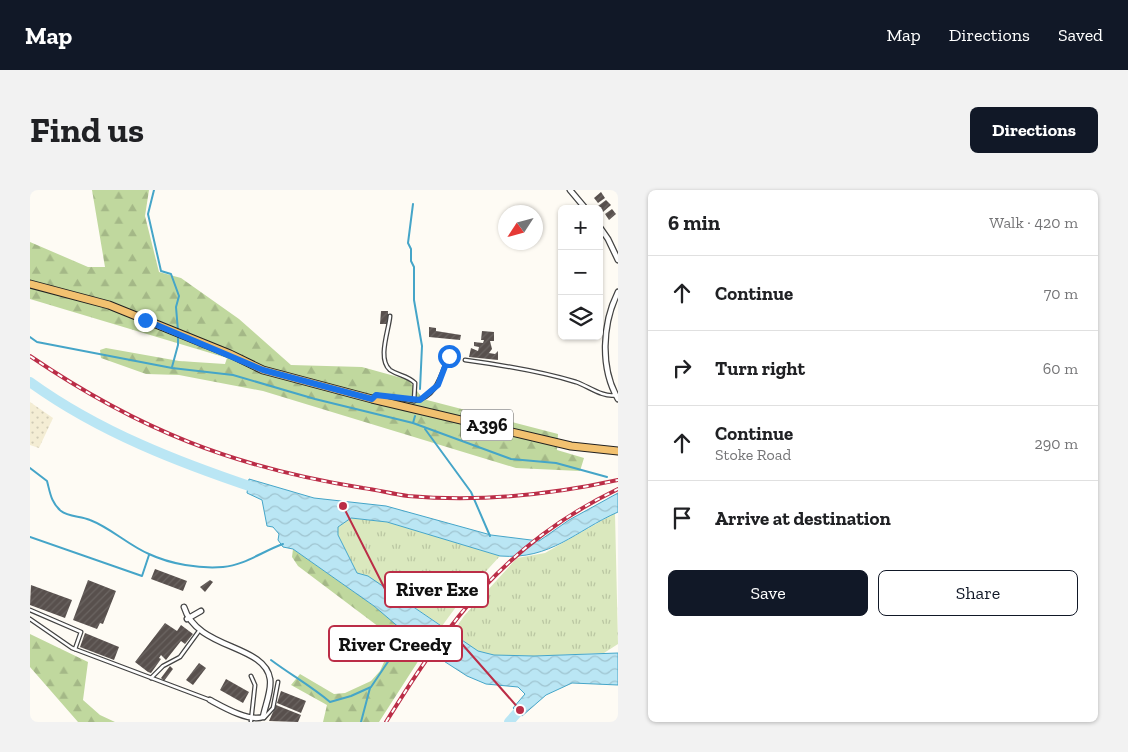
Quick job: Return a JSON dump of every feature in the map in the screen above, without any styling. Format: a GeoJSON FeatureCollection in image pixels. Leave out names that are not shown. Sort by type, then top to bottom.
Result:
{"type":"FeatureCollection","features":[{"type":"Feature","properties":{"kind":"main road","name":"A396"},"geometry":{"type":"LineString","coordinates":[[30,284],[109,305],[230,354],[263,370],[372,399],[571,446],[618,451]]}},
{"type":"Feature","properties":{"kind":"street"},"geometry":{"type":"LineString","coordinates":[[570,190],[583,205]]}},
{"type":"Feature","properties":{"kind":"street"},"geometry":{"type":"LineString","coordinates":[[603,232],[618,260]]}},
{"type":"Feature","properties":{"kind":"street"},"geometry":{"type":"LineString","coordinates":[[617,396],[610,383],[606,340],[608,319],[618,292]]}},
{"type":"Feature","properties":{"kind":"street"},"geometry":{"type":"LineString","coordinates":[[184,607],[188,619],[199,631],[244,652],[266,666],[271,681],[263,717],[258,721],[250,721],[210,700]]}},
{"type":"Feature","properties":{"kind":"street"},"geometry":{"type":"LineString","coordinates":[[188,619],[201,611]]}},
{"type":"Feature","properties":{"kind":"lane"},"geometry":{"type":"LineString","coordinates":[[390,316],[384,358],[388,368],[396,374],[409,377],[415,383],[414,401]]}},
{"type":"Feature","properties":{"kind":"lane"},"geometry":{"type":"LineString","coordinates":[[372,399],[376,395],[414,401],[426,396],[438,385],[449,356]]}},
{"type":"Feature","properties":{"kind":"lane"},"geometry":{"type":"LineString","coordinates":[[465,360],[516,368],[574,382],[608,395],[617,396]]}},
{"type":"Feature","properties":{"kind":"lane"},"geometry":{"type":"LineString","coordinates":[[30,610],[81,632],[75,650]]}},
{"type":"Feature","properties":{"kind":"lane"},"geometry":{"type":"LineString","coordinates":[[30,619],[75,650],[210,700]]}},
{"type":"Feature","properties":{"kind":"lane"},"geometry":{"type":"LineString","coordinates":[[151,678],[163,666],[180,657],[199,631]]}},
{"type":"Feature","properties":{"kind":"lane"},"geometry":{"type":"LineString","coordinates":[[250,721],[255,685],[251,676]]}},
{"type":"Feature","properties":{"kind":"lane"},"geometry":{"type":"LineString","coordinates":[[263,717],[265,718],[273,708],[278,682]]}},
{"type":"Feature","properties":{"kind":"shaded area"},"geometry":{"type":"Polygon","coordinates":[[[30,402],[53,418],[39,448],[30,445],[30,402]]]}},
{"type":"Feature","properties":{"kind":"green space"},"geometry":{"type":"Polygon","coordinates":[[[92,190],[149,190],[145,216],[159,272],[181,278],[239,319],[291,365],[362,367],[409,380],[423,399],[558,434],[557,450],[584,458],[580,471],[516,468],[263,391],[179,375],[146,374],[101,358],[100,350],[106,348],[179,361],[225,364],[227,358],[30,299],[30,242],[88,267],[105,267],[92,190]]]}},
{"type":"Feature","properties":{"kind":"green space"},"geometry":{"type":"Polygon","coordinates":[[[615,513],[618,644],[604,653],[534,656],[494,655],[478,651],[452,634],[464,616],[517,558],[545,553],[615,513]]]}},
{"type":"Feature","properties":{"kind":"green space"},"geometry":{"type":"Polygon","coordinates":[[[351,518],[387,522],[500,556],[467,592],[442,626],[368,576],[357,573],[338,535],[338,527],[351,518]]]}},
{"type":"Feature","properties":{"kind":"green space"},"geometry":{"type":"Polygon","coordinates":[[[293,549],[374,606],[426,649],[379,722],[323,722],[327,705],[291,685],[300,674],[334,694],[345,693],[371,681],[380,671],[392,644],[379,627],[298,566],[292,557],[293,549]]]}},
{"type":"Feature","properties":{"kind":"green space"},"geometry":{"type":"Polygon","coordinates":[[[30,634],[88,662],[83,700],[100,715],[115,722],[78,722],[30,667],[30,634]]]}},
{"type":"Feature","properties":{"kind":"water"},"geometry":{"type":"Polygon","coordinates":[[[249,479],[314,498],[386,506],[491,535],[539,541],[569,520],[618,493],[618,512],[562,543],[548,549],[518,556],[500,556],[387,522],[351,518],[338,527],[338,535],[357,573],[368,576],[478,651],[494,655],[534,656],[618,653],[618,685],[572,683],[546,695],[522,716],[513,708],[525,694],[518,687],[486,684],[467,676],[422,647],[374,606],[293,549],[283,547],[278,540],[279,534],[273,527],[267,526],[262,500],[247,493],[249,479]]]}},
{"type":"Feature","properties":{"kind":"building"},"geometry":{"type":"Polygon","coordinates":[[[601,192],[605,198],[598,203],[594,198],[601,192]]]}},
{"type":"Feature","properties":{"kind":"building"},"geometry":{"type":"Polygon","coordinates":[[[606,200],[611,205],[603,212],[603,205],[599,205],[606,200]]]}},
{"type":"Feature","properties":{"kind":"building"},"geometry":{"type":"Polygon","coordinates":[[[612,209],[616,214],[609,220],[605,214],[612,209]]]}},
{"type":"Feature","properties":{"kind":"building"},"geometry":{"type":"Polygon","coordinates":[[[381,311],[388,311],[388,324],[380,324],[381,311]]]}},
{"type":"Feature","properties":{"kind":"building"},"geometry":{"type":"Polygon","coordinates":[[[429,327],[436,328],[436,331],[461,335],[460,340],[429,337],[429,327]]]}},
{"type":"Feature","properties":{"kind":"building"},"geometry":{"type":"Polygon","coordinates":[[[482,331],[494,332],[494,341],[490,341],[492,349],[489,353],[495,354],[498,351],[498,360],[469,357],[471,348],[478,351],[479,347],[474,346],[474,342],[483,343],[484,340],[481,340],[482,331]]]}},
{"type":"Feature","properties":{"kind":"building"},"geometry":{"type":"Polygon","coordinates":[[[155,569],[187,581],[183,591],[151,579],[155,569]]]}},
{"type":"Feature","properties":{"kind":"building"},"geometry":{"type":"Polygon","coordinates":[[[88,580],[116,591],[103,624],[100,623],[97,629],[73,620],[88,580]]]}},
{"type":"Feature","properties":{"kind":"building"},"geometry":{"type":"Polygon","coordinates":[[[210,580],[213,582],[205,592],[200,587],[210,580]]]}},
{"type":"Feature","properties":{"kind":"building"},"geometry":{"type":"Polygon","coordinates":[[[31,585],[72,600],[65,618],[30,605],[31,585]]]}},
{"type":"Feature","properties":{"kind":"building"},"geometry":{"type":"Polygon","coordinates":[[[165,623],[177,631],[181,625],[193,634],[185,644],[181,641],[166,660],[161,655],[159,658],[161,659],[151,673],[135,662],[165,623]]]}},
{"type":"Feature","properties":{"kind":"building"},"geometry":{"type":"Polygon","coordinates":[[[85,633],[119,647],[114,660],[80,647],[85,633]]]}},
{"type":"Feature","properties":{"kind":"building"},"geometry":{"type":"Polygon","coordinates":[[[199,663],[206,668],[193,685],[186,680],[199,663]]]}},
{"type":"Feature","properties":{"kind":"building"},"geometry":{"type":"Polygon","coordinates":[[[170,666],[173,669],[164,681],[161,678],[170,666]]]}},
{"type":"Feature","properties":{"kind":"building"},"geometry":{"type":"Polygon","coordinates":[[[226,679],[249,692],[243,703],[220,690],[226,679]]]}},
{"type":"Feature","properties":{"kind":"building"},"geometry":{"type":"Polygon","coordinates":[[[281,691],[306,701],[301,713],[277,703],[281,691]]]}},
{"type":"Feature","properties":{"kind":"building"},"geometry":{"type":"Polygon","coordinates":[[[276,705],[301,715],[298,722],[269,721],[276,705]]]}},
{"type":"Feature","properties":{"kind":"waterway"},"geometry":{"type":"LineString","coordinates":[[154,190],[148,214],[161,271],[171,274],[179,296],[176,307],[178,331]]}},
{"type":"Feature","properties":{"kind":"waterway"},"geometry":{"type":"LineString","coordinates":[[413,204],[408,243],[414,267],[414,300],[422,346],[420,389]]}},
{"type":"Feature","properties":{"kind":"waterway"},"geometry":{"type":"LineString","coordinates":[[172,367],[178,345],[178,335]]}},
{"type":"Feature","properties":{"kind":"waterway"},"geometry":{"type":"LineString","coordinates":[[30,337],[37,342],[172,368],[233,375],[315,399],[413,423],[511,459],[556,463],[607,477]]}},
{"type":"Feature","properties":{"kind":"waterway"},"geometry":{"type":"LineString","coordinates":[[30,382],[84,416],[141,445],[200,469],[261,490]]}},
{"type":"Feature","properties":{"kind":"waterway"},"geometry":{"type":"LineString","coordinates":[[413,423],[415,416]]}},
{"type":"Feature","properties":{"kind":"waterway"},"geometry":{"type":"LineString","coordinates":[[425,429],[471,492],[490,536]]}},
{"type":"Feature","properties":{"kind":"waterway"},"geometry":{"type":"LineString","coordinates":[[30,468],[47,481],[53,501],[61,511],[98,523],[141,550],[166,561],[195,566],[231,566],[283,544]]}},
{"type":"Feature","properties":{"kind":"waterway"},"geometry":{"type":"LineString","coordinates":[[30,537],[142,576],[149,555]]}},
{"type":"Feature","properties":{"kind":"waterway"},"geometry":{"type":"LineString","coordinates":[[271,660],[330,702],[351,696],[371,687],[408,632]]}},
{"type":"Feature","properties":{"kind":"waterway"},"geometry":{"type":"LineString","coordinates":[[361,722],[370,688]]}},
{"type":"Feature","properties":{"kind":"waterway"},"geometry":{"type":"LineString","coordinates":[[509,722],[526,703]]}},
{"type":"Feature","properties":{"kind":"railway"},"geometry":{"type":"LineString","coordinates":[[30,356],[70,382],[149,425],[229,457],[316,479],[408,496],[434,498],[514,496],[566,490],[618,480]]}},
{"type":"Feature","properties":{"kind":"railway"},"geometry":{"type":"LineString","coordinates":[[386,722],[434,650],[458,617],[484,587],[512,559],[544,534],[578,510],[618,489]]}},
{"type":"Feature","properties":{"kind":"place","name":"River Exe"},"geometry":{"type":"Point","coordinates":[343,506]}},
{"type":"Feature","properties":{"kind":"place","name":"River Creedy"},"geometry":{"type":"Point","coordinates":[520,710]}},
{"type":"Feature","properties":{"kind":"route"},"geometry":{"type":"LineString","coordinates":[[145,320],[230,354],[263,370],[372,399],[376,395],[414,401],[420,400],[438,385],[449,356]]}}]}
